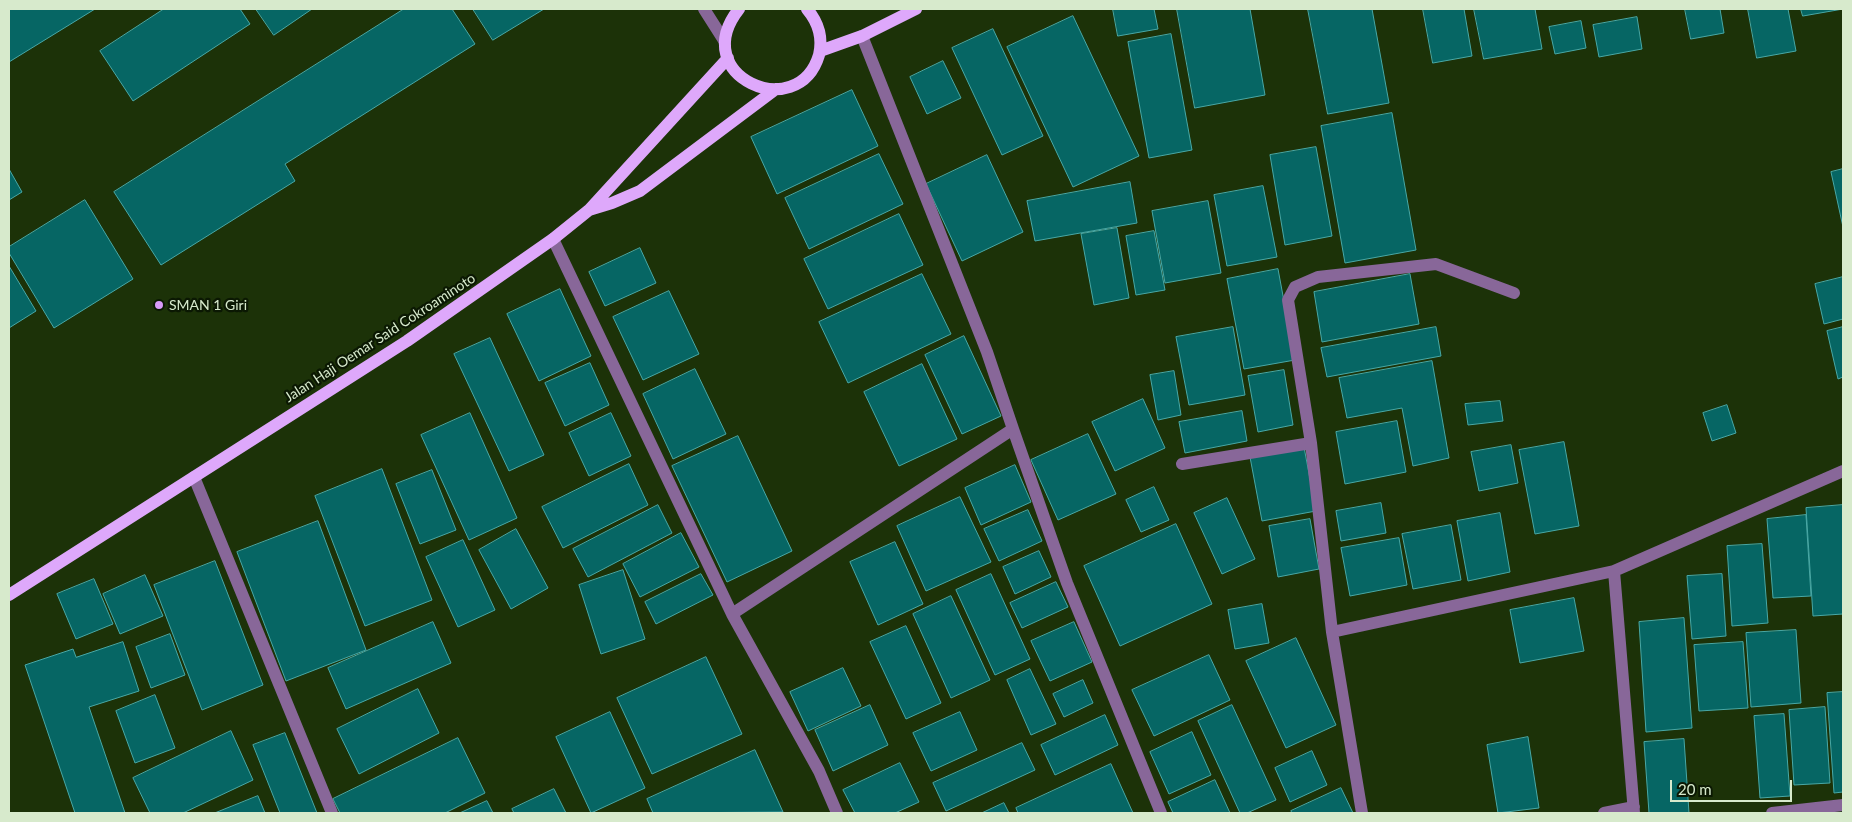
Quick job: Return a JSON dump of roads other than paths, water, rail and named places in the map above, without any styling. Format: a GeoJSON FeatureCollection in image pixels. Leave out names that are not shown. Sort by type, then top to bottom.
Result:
{"type":"FeatureCollection","features":[{"type":"Feature","properties":{"kind":"main road"},"geometry":{"type":"LineString","coordinates":[[739,9],[727,29],[725,42],[728,58],[735,71],[746,82],[760,88],[776,89],[786,88],[804,78],[817,61],[820,51],[820,33],[813,16],[807,9]]}},
{"type":"Feature","properties":{"kind":"main road"},"geometry":{"type":"LineString","coordinates":[[820,51],[862,36],[916,9]]}},
{"type":"Feature","properties":{"kind":"main road","name":"Jalan Haji Oemar Said Cokroaminoto"},"geometry":{"type":"LineString","coordinates":[[9,595],[407,341],[553,239],[589,210],[728,58]]}},
{"type":"Feature","properties":{"kind":"main road"},"geometry":{"type":"LineString","coordinates":[[589,210],[640,191],[776,89]]}},
{"type":"Feature","properties":{"kind":"street"},"geometry":{"type":"LineString","coordinates":[[704,9],[725,42]]}},
{"type":"Feature","properties":{"kind":"street"},"geometry":{"type":"LineString","coordinates":[[862,36],[987,352],[1067,582],[1161,813]]}},
{"type":"Feature","properties":{"kind":"street"},"geometry":{"type":"LineString","coordinates":[[553,239],[732,614],[820,771],[837,813]]}},
{"type":"Feature","properties":{"kind":"street"},"geometry":{"type":"LineString","coordinates":[[1362,813],[1332,632],[1311,442],[1288,300],[1295,287],[1318,277],[1436,264],[1514,293]]}},
{"type":"Feature","properties":{"kind":"street"},"geometry":{"type":"LineString","coordinates":[[732,614],[1013,429]]}},
{"type":"Feature","properties":{"kind":"street"},"geometry":{"type":"LineString","coordinates":[[1182,464],[1311,442]]}},
{"type":"Feature","properties":{"kind":"street"},"geometry":{"type":"LineString","coordinates":[[1332,632],[1614,571],[1843,472]]}},
{"type":"Feature","properties":{"kind":"street"},"geometry":{"type":"LineString","coordinates":[[194,476],[332,813]]}},
{"type":"Feature","properties":{"kind":"street"},"geometry":{"type":"LineString","coordinates":[[1604,813],[1634,810],[1614,571]]}},
{"type":"Feature","properties":{"kind":"street"},"geometry":{"type":"LineString","coordinates":[[1772,813],[1843,806]]}},
{"type":"Feature","properties":{"kind":"place","name":"SMAN 1 Giri"},"geometry":{"type":"Point","coordinates":[159,305]}}]}
